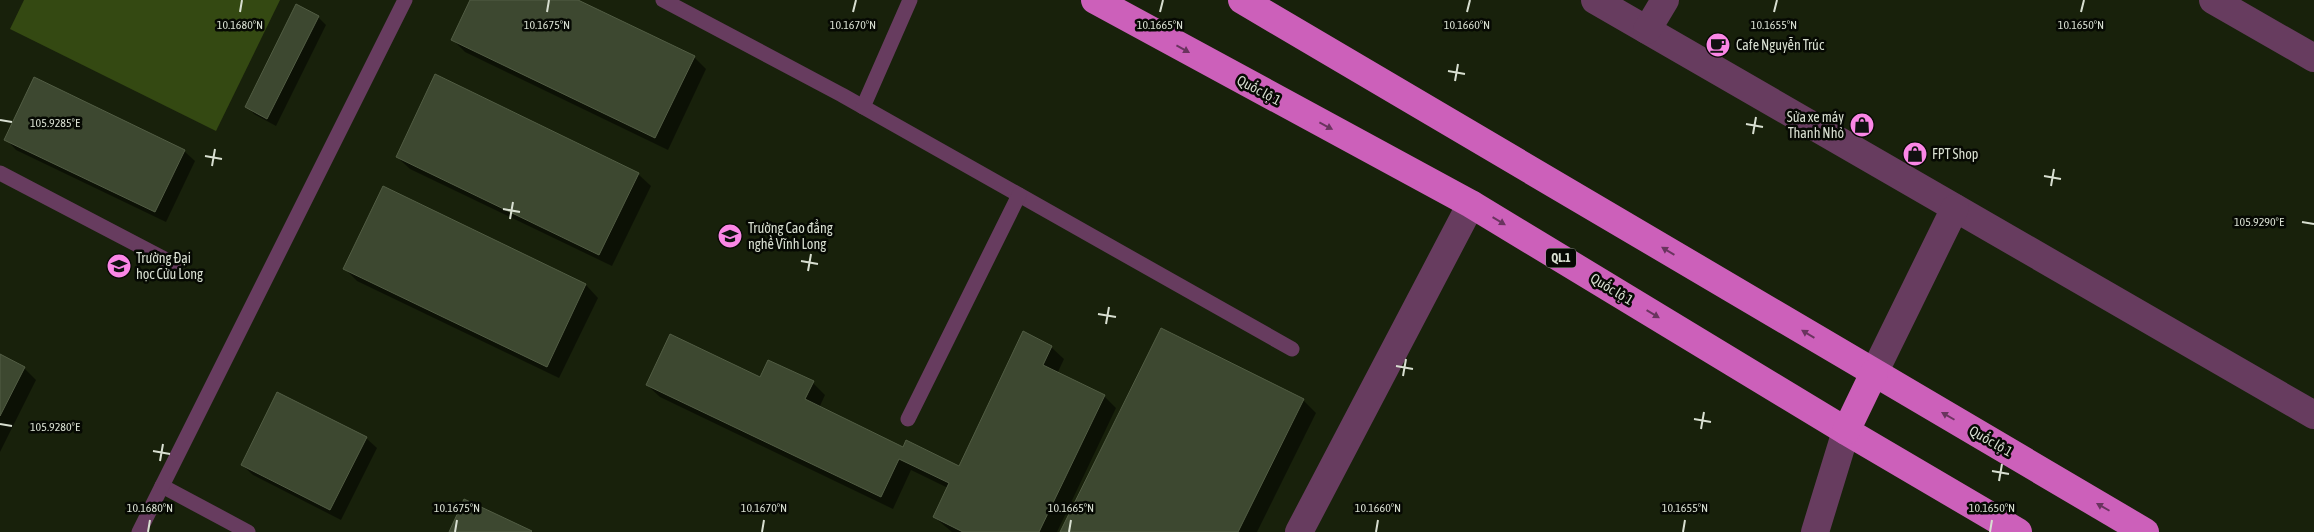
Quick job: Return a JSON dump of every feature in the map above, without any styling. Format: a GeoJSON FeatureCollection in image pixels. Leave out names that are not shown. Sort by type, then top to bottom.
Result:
{"type":"FeatureCollection","features":[{"type":"Feature","properties":{"kind":"highway","name":"Quốc lộ 1"},"geometry":{"type":"LineString","coordinates":[[1095,0],[1470,204],[1846,431],[2018,532]]}},
{"type":"Feature","properties":{"kind":"highway","name":"Quốc lộ 1"},"geometry":{"type":"LineString","coordinates":[[1242,0],[2145,532]]}},
{"type":"Feature","properties":{"kind":"highway"},"geometry":{"type":"LineString","coordinates":[[1846,431],[1874,373]]}},
{"type":"Feature","properties":{"kind":"street"},"geometry":{"type":"LineString","coordinates":[[1595,0],[2314,415]]}},
{"type":"Feature","properties":{"kind":"street"},"geometry":{"type":"LineString","coordinates":[[1647,30],[1665,0]]}},
{"type":"Feature","properties":{"kind":"street"},"geometry":{"type":"LineString","coordinates":[[2213,0],[2314,58]]}},
{"type":"Feature","properties":{"kind":"street"},"geometry":{"type":"LineString","coordinates":[[1299,532],[1470,204]]}},
{"type":"Feature","properties":{"kind":"street"},"geometry":{"type":"LineString","coordinates":[[1874,373],[1955,208]]}},
{"type":"Feature","properties":{"kind":"street"},"geometry":{"type":"LineString","coordinates":[[1815,532],[1846,431]]}},
{"type":"Feature","properties":{"kind":"lane"},"geometry":{"type":"LineString","coordinates":[[139,532],[405,0]]}},
{"type":"Feature","properties":{"kind":"lane"},"geometry":{"type":"LineString","coordinates":[[663,0],[863,107],[1292,349]]}},
{"type":"Feature","properties":{"kind":"lane"},"geometry":{"type":"LineString","coordinates":[[863,107],[910,0]]}},
{"type":"Feature","properties":{"kind":"lane"},"geometry":{"type":"LineString","coordinates":[[0,174],[174,264]]}},
{"type":"Feature","properties":{"kind":"lane"},"geometry":{"type":"LineString","coordinates":[[908,420],[1019,194]]}},
{"type":"Feature","properties":{"kind":"lane"},"geometry":{"type":"LineString","coordinates":[[162,486],[248,532]]}},
{"type":"Feature","properties":{"kind":"green space"},"geometry":{"type":"Polygon","coordinates":[[[24,0],[280,0],[216,131],[10,29],[24,0]]]}},
{"type":"Feature","properties":{"kind":"building"},"geometry":{"type":"Polygon","coordinates":[[[470,0],[578,0],[695,56],[655,138],[451,40],[470,0]]]}},
{"type":"Feature","properties":{"kind":"building"},"geometry":{"type":"Polygon","coordinates":[[[296,4],[319,16],[267,119],[245,107],[296,4]]]}},
{"type":"Feature","properties":{"kind":"building"},"geometry":{"type":"Polygon","coordinates":[[[435,74],[639,173],[599,255],[396,157],[435,74]]]}},
{"type":"Feature","properties":{"kind":"building"},"geometry":{"type":"Polygon","coordinates":[[[34,77],[185,150],[155,212],[4,140],[34,77]]]}},
{"type":"Feature","properties":{"kind":"building"},"geometry":{"type":"Polygon","coordinates":[[[383,186],[586,284],[547,367],[343,269],[383,186]]]}},
{"type":"Feature","properties":{"kind":"building"},"geometry":{"type":"Polygon","coordinates":[[[1161,328],[1304,399],[1238,532],[1060,532],[1161,328]]]}},
{"type":"Feature","properties":{"kind":"building"},"geometry":{"type":"Polygon","coordinates":[[[1023,331],[1052,346],[1043,365],[1105,395],[1039,532],[963,532],[933,517],[949,483],[899,459],[881,497],[646,385],[670,334],[760,377],[768,360],[814,381],[805,399],[903,447],[906,440],[959,466],[1023,331]]]}},
{"type":"Feature","properties":{"kind":"building"},"geometry":{"type":"Polygon","coordinates":[[[0,354],[25,367],[0,416],[0,354]]]}},
{"type":"Feature","properties":{"kind":"building"},"geometry":{"type":"Polygon","coordinates":[[[277,392],[367,437],[330,510],[241,465],[277,392]]]}},
{"type":"Feature","properties":{"kind":"building"},"geometry":{"type":"Polygon","coordinates":[[[464,499],[532,531],[449,532],[464,499]]]}},
{"type":"Feature","properties":{"kind":"place","name":"Cafe Nguyễn Trúc"},"geometry":{"type":"Point","coordinates":[1718,45]}},
{"type":"Feature","properties":{"kind":"place","name":"Sửa xe máy Thanh Nhỏ"},"geometry":{"type":"Point","coordinates":[1862,125]}},
{"type":"Feature","properties":{"kind":"place","name":"FPT Shop"},"geometry":{"type":"Point","coordinates":[1915,154]}},
{"type":"Feature","properties":{"kind":"place","name":"Trường Cao đẳng nghề Vĩnh Long"},"geometry":{"type":"Point","coordinates":[730,236]}},
{"type":"Feature","properties":{"kind":"place","name":"Trường Đại học Cửu Long"},"geometry":{"type":"Point","coordinates":[119,266]}}]}
